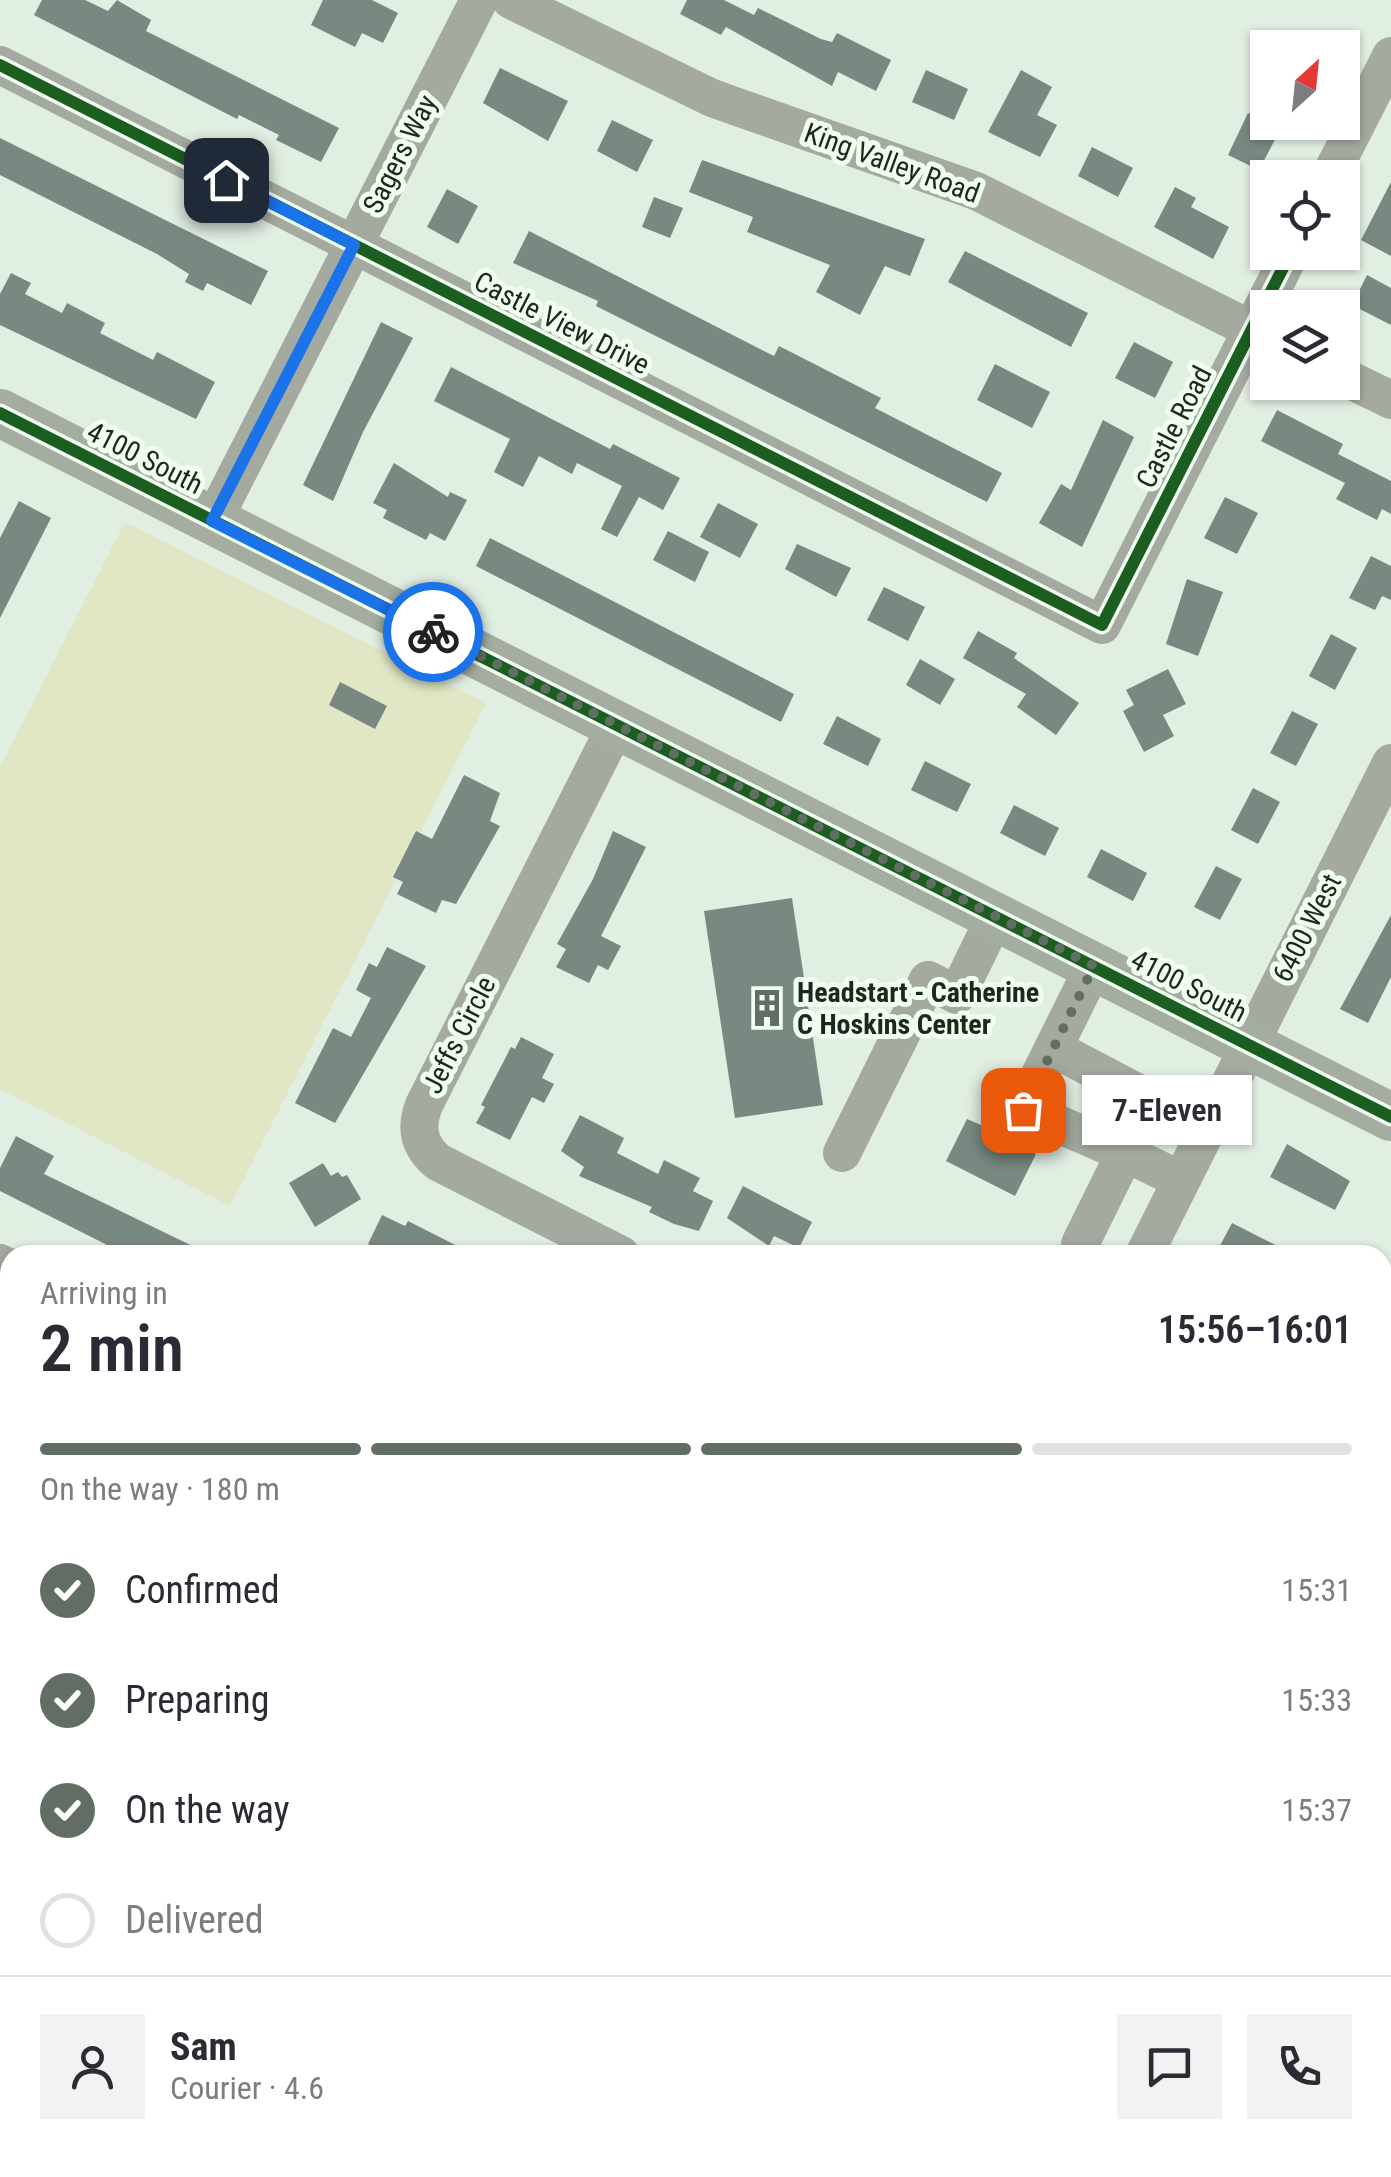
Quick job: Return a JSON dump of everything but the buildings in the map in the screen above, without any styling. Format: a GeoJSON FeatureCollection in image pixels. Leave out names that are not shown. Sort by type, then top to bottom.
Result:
{"type":"FeatureCollection","features":[{"type":"Feature","properties":{"kind":"main road","name":"4100 South"},"geometry":{"type":"LineString","coordinates":[[2,418],[1391,1116]]}},
{"type":"Feature","properties":{"kind":"street","name":"Sagers Way"},"geometry":{"type":"LineString","coordinates":[[212,521],[479,0]]}},
{"type":"Feature","properties":{"kind":"street","name":"King Valley Road"},"geometry":{"type":"LineString","coordinates":[[511,0],[712,98],[976,191],[1250,329]]}},
{"type":"Feature","properties":{"kind":"street"},"geometry":{"type":"LineString","coordinates":[[1338,160],[1391,56]]}},
{"type":"Feature","properties":{"kind":"street","name":"Castle View Drive"},"geometry":{"type":"LineString","coordinates":[[0,65],[1102,625]]}},
{"type":"Feature","properties":{"kind":"street","name":"Castle Road"},"geometry":{"type":"LineString","coordinates":[[1102,625],[1250,352]]}},
{"type":"Feature","properties":{"kind":"street"},"geometry":{"type":"LineString","coordinates":[[1360,385],[1391,400]]}},
{"type":"Feature","properties":{"kind":"street","name":"Jeffs Circle"},"geometry":{"type":"LineString","coordinates":[[601,1245],[438,1162],[424,1147],[418,1128],[424,1104],[617,724]]}},
{"type":"Feature","properties":{"kind":"street","name":"6400 West"},"geometry":{"type":"LineString","coordinates":[[1149,1245],[1391,763]]}},
{"type":"Feature","properties":{"kind":"street"},"geometry":{"type":"LineString","coordinates":[[842,1153],[928,980],[957,995],[996,915]]}},
{"type":"Feature","properties":{"kind":"street"},"geometry":{"type":"LineString","coordinates":[[1094,966],[1023,1110],[1180,1180]]}},
{"type":"Feature","properties":{"kind":"street"},"geometry":{"type":"LineString","coordinates":[[1053,1048],[1144,1096],[1143,1112],[1080,1244]]}},
{"type":"Feature","properties":{"kind":"green space"},"geometry":{"type":"Polygon","coordinates":[[[125,522],[486,703],[230,1206],[0,1089],[0,767],[125,522]]]}},
{"type":"Feature","properties":{"kind":"cycle path"},"geometry":{"type":"LineString","coordinates":[[0,65],[1102,625],[1282,270]]}},
{"type":"Feature","properties":{"kind":"cycle path"},"geometry":{"type":"LineString","coordinates":[[0,413],[1391,1117]]}},
{"type":"Feature","properties":{"kind":"way so far"},"geometry":{"type":"LineString","coordinates":[[433,632],[1094,966],[1023,1110]]}},
{"type":"Feature","properties":{"kind":"place","name":"Headstart - Catherine C Hoskins Center"},"geometry":{"type":"Point","coordinates":[767,1008]}},
{"type":"Feature","properties":{"kind":"place","name":"7-Eleven"},"geometry":{"type":"Point","coordinates":[1023,1110]}},
{"type":"Feature","properties":{"kind":"route"},"geometry":{"type":"LineString","coordinates":[[226,180],[354,245],[212,521],[433,632]]}}]}
